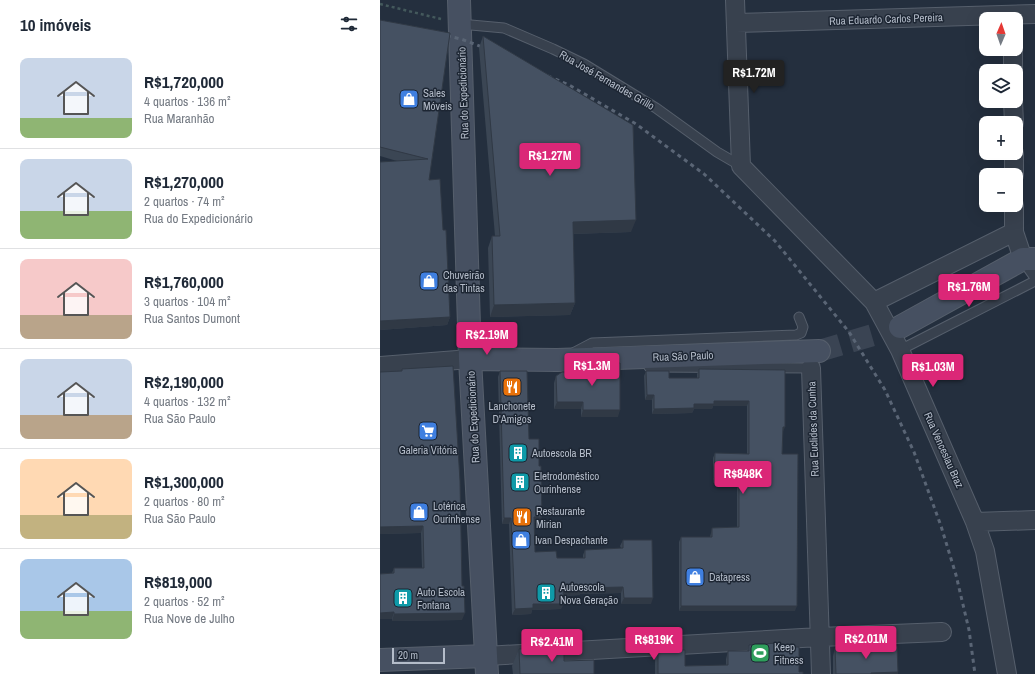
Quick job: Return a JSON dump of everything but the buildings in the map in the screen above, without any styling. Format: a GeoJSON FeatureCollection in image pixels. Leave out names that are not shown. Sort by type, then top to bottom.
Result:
{"type":"FeatureCollection","features":[{"type":"Feature","properties":{"kind":"street","name":"Rua do Expedicionário"},"geometry":{"type":"LineString","coordinates":[[459,0],[470,360],[486,665]]}},
{"type":"Feature","properties":{"kind":"street"},"geometry":{"type":"LineString","coordinates":[[735,0],[741,166]]}},
{"type":"Feature","properties":{"kind":"street","name":"Rua Eduardo Carlos Pereira"},"geometry":{"type":"LineString","coordinates":[[736,23],[1013,11],[1035,14]]}},
{"type":"Feature","properties":{"kind":"street","name":"Rua Venceslau Braz"},"geometry":{"type":"LineString","coordinates":[[741,166],[874,302],[900,350],[975,522],[985,551],[1007,674]]}},
{"type":"Feature","properties":{"kind":"street"},"geometry":{"type":"LineString","coordinates":[[900,327],[1029,259],[1014,232],[1014,212]]}},
{"type":"Feature","properties":{"kind":"street"},"geometry":{"type":"LineString","coordinates":[[874,302],[1014,232]]}},
{"type":"Feature","properties":{"kind":"street","name":"Rua São Paulo"},"geometry":{"type":"LineString","coordinates":[[380,366],[470,360],[815,360]]}},
{"type":"Feature","properties":{"kind":"street","name":"Rua Euclides da Cunha"},"geometry":{"type":"LineString","coordinates":[[815,360],[821,674]]}},
{"type":"Feature","properties":{"kind":"street"},"geometry":{"type":"LineString","coordinates":[[975,522],[1035,520]]}},
{"type":"Feature","properties":{"kind":"street"},"geometry":{"type":"LineString","coordinates":[[380,660],[486,665],[820,637],[942,632]]}},
{"type":"Feature","properties":{"kind":"lane","name":"Rua José Fernandes Grillo"},"geometry":{"type":"LineString","coordinates":[[461,32],[504,28],[553,49],[584,64],[656,108],[717,152],[741,166]]}},
{"type":"Feature","properties":{"kind":"lane"},"geometry":{"type":"LineString","coordinates":[[1029,259],[1035,278]]}},
{"type":"Feature","properties":{"kind":"lane"},"geometry":{"type":"LineString","coordinates":[[900,350],[1035,281]]}},
{"type":"Feature","properties":{"kind":"lane"},"geometry":{"type":"LineString","coordinates":[[557,360],[592,343],[796,335],[801,333],[803,327],[799,317]]}},
{"type":"Feature","properties":{"kind":"lane"},"geometry":{"type":"LineString","coordinates":[[557,360],[577,367],[616,367]]}},
{"type":"Feature","properties":{"kind":"lane","name":"Rua Euclides da Cunha"},"geometry":{"type":"LineString","coordinates":[[639,367],[815,360]]}},
{"type":"Feature","properties":{"kind":"path"},"geometry":{"type":"LineString","coordinates":[[380,4],[461,32]]}},
{"type":"Feature","properties":{"kind":"tunnel"},"geometry":{"type":"LineString","coordinates":[[819,351],[900,327]]}},
{"type":"Feature","properties":{"kind":"railway"},"geometry":{"type":"LineString","coordinates":[[439,34],[461,39],[490,50]]}},
{"type":"Feature","properties":{"kind":"railway"},"geometry":{"type":"LineString","coordinates":[[548,76],[569,85],[636,124],[704,174],[775,241],[849,332],[885,390],[914,452],[941,526],[956,575],[969,630],[975,674]]}},
{"type":"Feature","properties":{"kind":"place","name":"Sales Móveis"},"geometry":{"type":"Point","coordinates":[409,99]}},
{"type":"Feature","properties":{"kind":"place","name":"Chuveirão das Tintas"},"geometry":{"type":"Point","coordinates":[429,281]}},
{"type":"Feature","properties":{"kind":"place","name":"Lanchonete D'Amigos"},"geometry":{"type":"Point","coordinates":[512,387]}},
{"type":"Feature","properties":{"kind":"place","name":"Galeria Vitória"},"geometry":{"type":"Point","coordinates":[428,431]}},
{"type":"Feature","properties":{"kind":"place","name":"Autoescola BR"},"geometry":{"type":"Point","coordinates":[518,453]}},
{"type":"Feature","properties":{"kind":"place","name":"Eletrodoméstico Ourinhense"},"geometry":{"type":"Point","coordinates":[520,482]}},
{"type":"Feature","properties":{"kind":"place","name":"Lotérica Ourinhense"},"geometry":{"type":"Point","coordinates":[419,512]}},
{"type":"Feature","properties":{"kind":"place","name":"Restaurante Mirian"},"geometry":{"type":"Point","coordinates":[522,517]}},
{"type":"Feature","properties":{"kind":"place","name":"Ivan Despachante"},"geometry":{"type":"Point","coordinates":[521,540]}},
{"type":"Feature","properties":{"kind":"place","name":"Datapress"},"geometry":{"type":"Point","coordinates":[695,577]}},
{"type":"Feature","properties":{"kind":"place","name":"Autoescola Nova Geração"},"geometry":{"type":"Point","coordinates":[546,593]}},
{"type":"Feature","properties":{"kind":"place","name":"Auto Escola Fontana"},"geometry":{"type":"Point","coordinates":[403,598]}},
{"type":"Feature","properties":{"kind":"place","name":"Keep Fitness"},"geometry":{"type":"Point","coordinates":[760,653]}}]}
